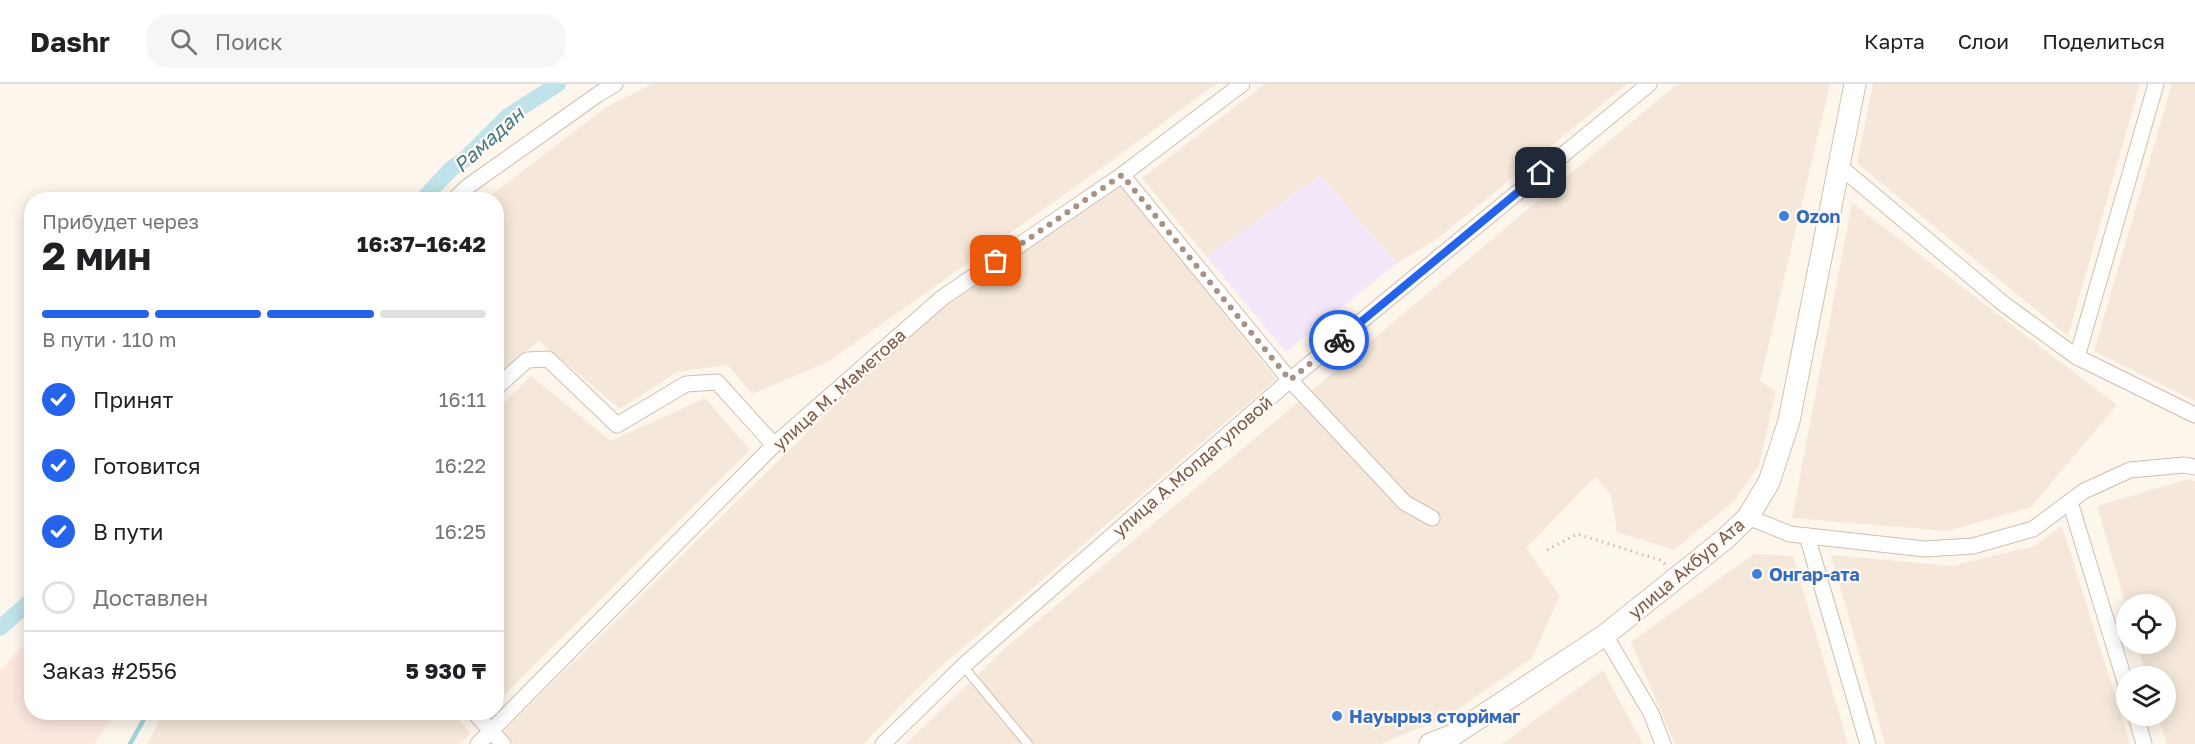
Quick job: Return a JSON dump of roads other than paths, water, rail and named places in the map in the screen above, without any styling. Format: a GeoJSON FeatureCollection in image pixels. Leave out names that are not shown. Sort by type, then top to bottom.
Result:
{"type":"FeatureCollection","features":[{"type":"Feature","properties":{"kind":"main road","name":"улица Акбур Ата"},"geometry":{"type":"LineString","coordinates":[[1430,744],[1455,739],[1605,635],[1725,540],[1748,517],[1769,482],[1789,421],[1855,84]]}},
{"type":"Feature","properties":{"kind":"street"},"geometry":{"type":"LineString","coordinates":[[462,192],[615,84]]}},
{"type":"Feature","properties":{"kind":"street","name":"улица М. Маметова"},"geometry":{"type":"LineString","coordinates":[[504,717],[774,445],[942,298],[1122,175],[1242,84]]}},
{"type":"Feature","properties":{"kind":"street","name":"улица А.Молдагуловой"},"geometry":{"type":"LineString","coordinates":[[883,744],[963,666],[1290,380],[1649,84]]}},
{"type":"Feature","properties":{"kind":"street"},"geometry":{"type":"LineString","coordinates":[[2078,357],[2156,84]]}},
{"type":"Feature","properties":{"kind":"street"},"geometry":{"type":"LineString","coordinates":[[1838,165],[2005,305],[2078,357],[2195,415]]}},
{"type":"Feature","properties":{"kind":"street"},"geometry":{"type":"LineString","coordinates":[[1122,175],[1290,380],[1405,502],[1432,518]]}},
{"type":"Feature","properties":{"kind":"street"},"geometry":{"type":"LineString","coordinates":[[504,381],[527,360],[548,359],[617,425],[687,384],[717,382],[774,445]]}},
{"type":"Feature","properties":{"kind":"street"},"geometry":{"type":"LineString","coordinates":[[1748,517],[1790,534],[1925,549],[1972,546],[2033,529],[2085,491],[2130,470],[2184,465],[2195,467]]}},
{"type":"Feature","properties":{"kind":"street"},"geometry":{"type":"LineString","coordinates":[[2070,502],[2120,666]]}},
{"type":"Feature","properties":{"kind":"street"},"geometry":{"type":"LineString","coordinates":[[1807,536],[1868,744]]}},
{"type":"Feature","properties":{"kind":"street"},"geometry":{"type":"LineString","coordinates":[[1605,635],[1651,713],[1663,744]]}},
{"type":"Feature","properties":{"kind":"street"},"geometry":{"type":"LineString","coordinates":[[482,720],[502,744]]}},
{"type":"Feature","properties":{"kind":"street","name":"улица М. Маметова"},"geometry":{"type":"LineString","coordinates":[[478,744],[501,720]]}},
{"type":"Feature","properties":{"kind":"street"},"geometry":{"type":"LineString","coordinates":[[2139,726],[2144,744]]}},
{"type":"Feature","properties":{"kind":"lane"},"geometry":{"type":"LineString","coordinates":[[963,666],[1028,744]]}},
{"type":"Feature","properties":{"kind":"waterway","name":"Рамадан"},"geometry":{"type":"LineString","coordinates":[[430,192],[508,116],[558,84]]}},
{"type":"Feature","properties":{"kind":"waterway"},"geometry":{"type":"LineString","coordinates":[[0,628],[24,607]]}},
{"type":"Feature","properties":{"kind":"waterway"},"geometry":{"type":"LineString","coordinates":[[130,744],[144,720]]}},
{"type":"Feature","properties":{"kind":"place","name":"Ozon"},"geometry":{"type":"Point","coordinates":[1784,216]}},
{"type":"Feature","properties":{"kind":"place","name":"Онгар-ата"},"geometry":{"type":"Point","coordinates":[1757,574]}},
{"type":"Feature","properties":{"kind":"place","name":"Науырыз сторймаг"},"geometry":{"type":"Point","coordinates":[1337,716]}}]}
